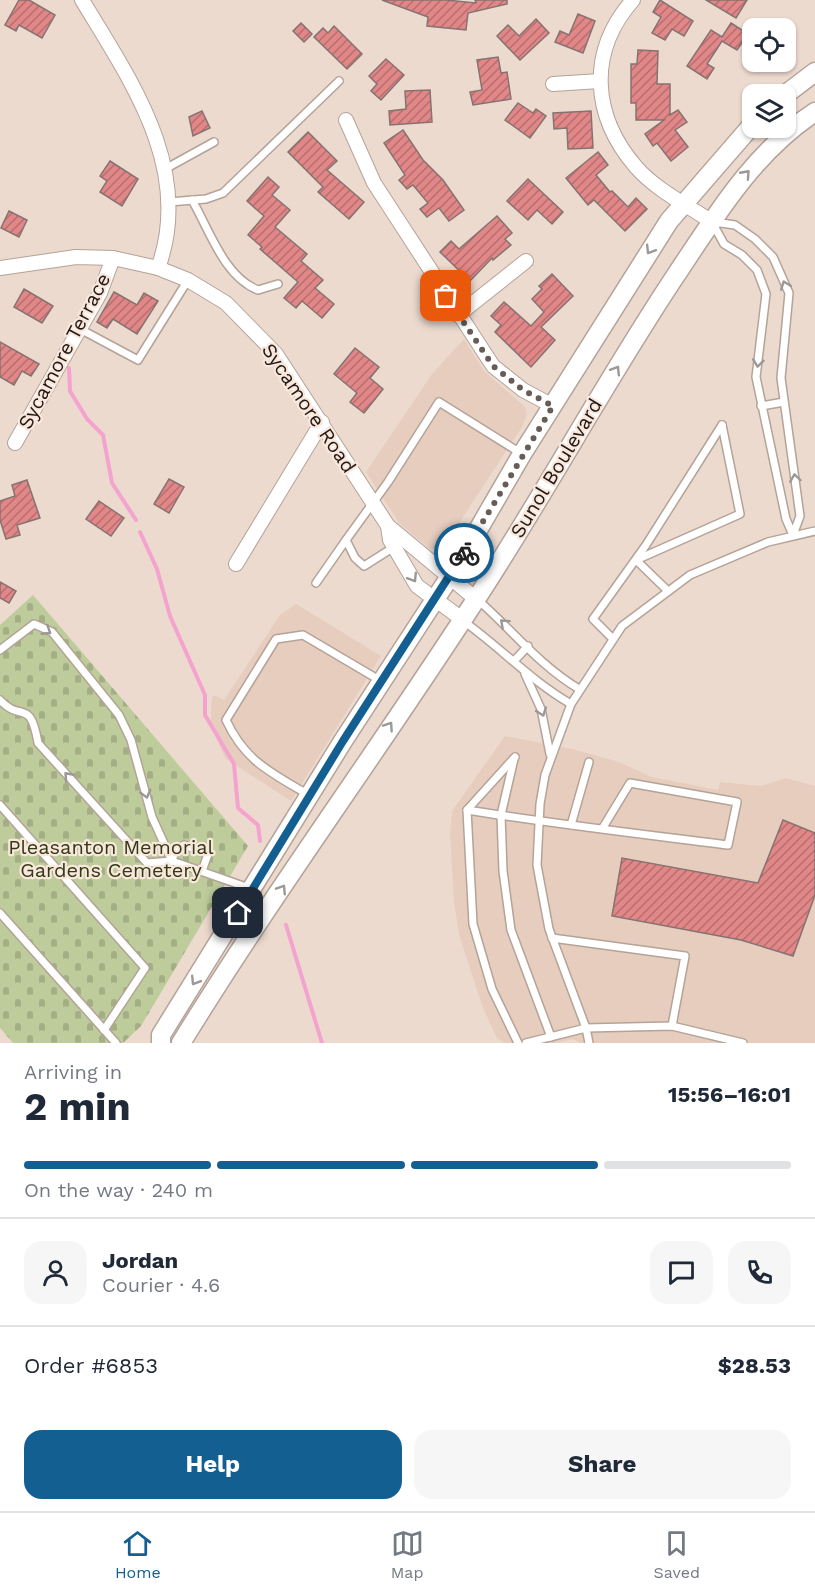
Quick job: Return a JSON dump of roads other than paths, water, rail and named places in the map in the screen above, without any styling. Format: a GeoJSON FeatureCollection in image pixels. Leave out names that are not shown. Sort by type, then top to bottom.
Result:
{"type":"FeatureCollection","features":[{"type":"Feature","properties":{"kind":"main road"},"geometry":{"type":"LineString","coordinates":[[796,86],[815,72]]}},
{"type":"Feature","properties":{"kind":"main road","name":"Sunol Boulevard"},"geometry":{"type":"LineString","coordinates":[[181,1043],[213,991],[476,599],[653,309],[711,222],[745,175],[812,111]]}},
{"type":"Feature","properties":{"kind":"main road","name":"Sunol Boulevard"},"geometry":{"type":"LineString","coordinates":[[162,1043],[161,1035],[381,681],[450,576],[522,453],[669,221],[742,136]]}},
{"type":"Feature","properties":{"kind":"main road"},"geometry":{"type":"LineString","coordinates":[[213,991],[224,958],[256,909],[257,901],[251,891]]}},
{"type":"Feature","properties":{"kind":"street"},"geometry":{"type":"LineString","coordinates":[[82,0],[140,95],[165,169],[169,202],[163,255],[158,268]]}},
{"type":"Feature","properties":{"kind":"street"},"geometry":{"type":"LineString","coordinates":[[633,0],[621,14],[607,39],[600,81],[603,112],[615,138],[637,168],[711,222]]}},
{"type":"Feature","properties":{"kind":"street"},"geometry":{"type":"LineString","coordinates":[[553,84],[600,81]]}},
{"type":"Feature","properties":{"kind":"street"},"geometry":{"type":"LineString","coordinates":[[345,120],[375,183],[493,366],[523,390],[553,406]]}},
{"type":"Feature","properties":{"kind":"street","name":"Sycamore Road"},"geometry":{"type":"LineString","coordinates":[[0,268],[76,257],[113,258],[158,268],[188,280],[226,303],[276,354],[388,526],[476,599]]}},
{"type":"Feature","properties":{"kind":"street","name":"Sycamore Terrace"},"geometry":{"type":"LineString","coordinates":[[15,442],[100,293],[113,258]]}},
{"type":"Feature","properties":{"kind":"street"},"geometry":{"type":"LineString","coordinates":[[458,315],[526,261]]}},
{"type":"Feature","properties":{"kind":"street"},"geometry":{"type":"LineString","coordinates":[[236,564],[322,423]]}},
{"type":"Feature","properties":{"kind":"street","name":"Sycamore Road"},"geometry":{"type":"LineString","coordinates":[[388,526],[394,547],[417,586],[462,619]]}},
{"type":"Feature","properties":{"kind":"lane"},"geometry":{"type":"LineString","coordinates":[[169,202],[206,199],[224,193],[339,81]]}},
{"type":"Feature","properties":{"kind":"lane"},"geometry":{"type":"LineString","coordinates":[[165,169],[214,142]]}},
{"type":"Feature","properties":{"kind":"lane"},"geometry":{"type":"LineString","coordinates":[[192,200],[228,264],[241,281],[258,290],[278,284]]}},
{"type":"Feature","properties":{"kind":"lane"},"geometry":{"type":"LineString","coordinates":[[711,222],[735,225],[755,239],[773,257],[789,293],[781,362],[784,402],[800,516],[793,535]]}},
{"type":"Feature","properties":{"kind":"lane"},"geometry":{"type":"LineString","coordinates":[[711,222],[724,244],[742,255],[757,270],[766,294],[756,377],[786,519],[793,535]]}},
{"type":"Feature","properties":{"kind":"lane"},"geometry":{"type":"LineString","coordinates":[[80,329],[138,360],[188,280]]}},
{"type":"Feature","properties":{"kind":"lane"},"geometry":{"type":"LineString","coordinates":[[316,584],[373,504],[439,402],[522,453]]}},
{"type":"Feature","properties":{"kind":"lane"},"geometry":{"type":"LineString","coordinates":[[761,405],[784,402]]}},
{"type":"Feature","properties":{"kind":"lane"},"geometry":{"type":"LineString","coordinates":[[613,639],[593,620],[636,560],[669,505],[723,425],[740,514],[636,560]]}},
{"type":"Feature","properties":{"kind":"lane"},"geometry":{"type":"LineString","coordinates":[[589,1043],[586,1028],[552,938],[537,865],[540,804],[551,757],[571,704],[622,626],[690,575],[768,542],[815,531]]}},
{"type":"Feature","properties":{"kind":"lane"},"geometry":{"type":"LineString","coordinates":[[346,540],[356,558],[364,566],[394,547]]}},
{"type":"Feature","properties":{"kind":"lane"},"geometry":{"type":"LineString","coordinates":[[636,560],[668,591]]}},
{"type":"Feature","properties":{"kind":"lane"},"geometry":{"type":"LineString","coordinates":[[476,599],[528,646],[547,668],[579,689]]}},
{"type":"Feature","properties":{"kind":"lane"},"geometry":{"type":"LineString","coordinates":[[462,619],[536,682],[571,704]]}},
{"type":"Feature","properties":{"kind":"lane"},"geometry":{"type":"LineString","coordinates":[[0,650],[34,624],[52,632],[118,715],[131,740],[152,817],[172,861]]}},
{"type":"Feature","properties":{"kind":"lane"},"geometry":{"type":"LineString","coordinates":[[309,796],[260,766],[237,744],[226,720],[276,639],[303,635],[381,681]]}},
{"type":"Feature","properties":{"kind":"lane"},"geometry":{"type":"LineString","coordinates":[[514,661],[528,646]]}},
{"type":"Feature","properties":{"kind":"lane"},"geometry":{"type":"LineString","coordinates":[[522,670],[541,709],[549,738],[551,757]]}},
{"type":"Feature","properties":{"kind":"lane"},"geometry":{"type":"LineString","coordinates":[[0,700],[7,708],[24,711],[34,722],[38,743],[147,863],[172,861],[251,891]]}},
{"type":"Feature","properties":{"kind":"lane"},"geometry":{"type":"LineString","coordinates":[[518,1043],[492,989],[473,924],[467,810],[514,757],[501,815],[502,871],[511,930],[551,1037]]}},
{"type":"Feature","properties":{"kind":"lane"},"geometry":{"type":"LineString","coordinates":[[571,825],[589,762]]}},
{"type":"Feature","properties":{"kind":"lane"},"geometry":{"type":"LineString","coordinates":[[467,810],[539,822],[728,845],[737,802],[630,783],[602,829]]}},
{"type":"Feature","properties":{"kind":"lane"},"geometry":{"type":"LineString","coordinates":[[0,805],[146,968],[104,1030]]}},
{"type":"Feature","properties":{"kind":"lane"},"geometry":{"type":"LineString","coordinates":[[172,861],[175,851],[184,845],[208,854],[202,872]]}},
{"type":"Feature","properties":{"kind":"lane"},"geometry":{"type":"LineString","coordinates":[[0,913],[116,1043]]}},
{"type":"Feature","properties":{"kind":"lane"},"geometry":{"type":"LineString","coordinates":[[552,938],[685,956],[672,1026]]}},
{"type":"Feature","properties":{"kind":"lane"},"geometry":{"type":"LineString","coordinates":[[526,1043],[586,1028],[672,1026],[743,1043]]}},
{"type":"Feature","properties":{"kind":"waterway"},"geometry":{"type":"LineString","coordinates":[[69,368],[70,391],[87,419],[103,435],[112,483],[136,520]]}},
{"type":"Feature","properties":{"kind":"waterway"},"geometry":{"type":"LineString","coordinates":[[140,532],[157,569],[170,616],[205,695],[205,715],[234,764],[238,808],[258,825],[260,841]]}},
{"type":"Feature","properties":{"kind":"waterway"},"geometry":{"type":"LineString","coordinates":[[286,925],[322,1043]]}},
{"type":"Feature","properties":{"kind":"park label","name":"Pleasanton Memorial Gardens Cemetery"},"geometry":{"type":"Point","coordinates":[111,858]}}]}
